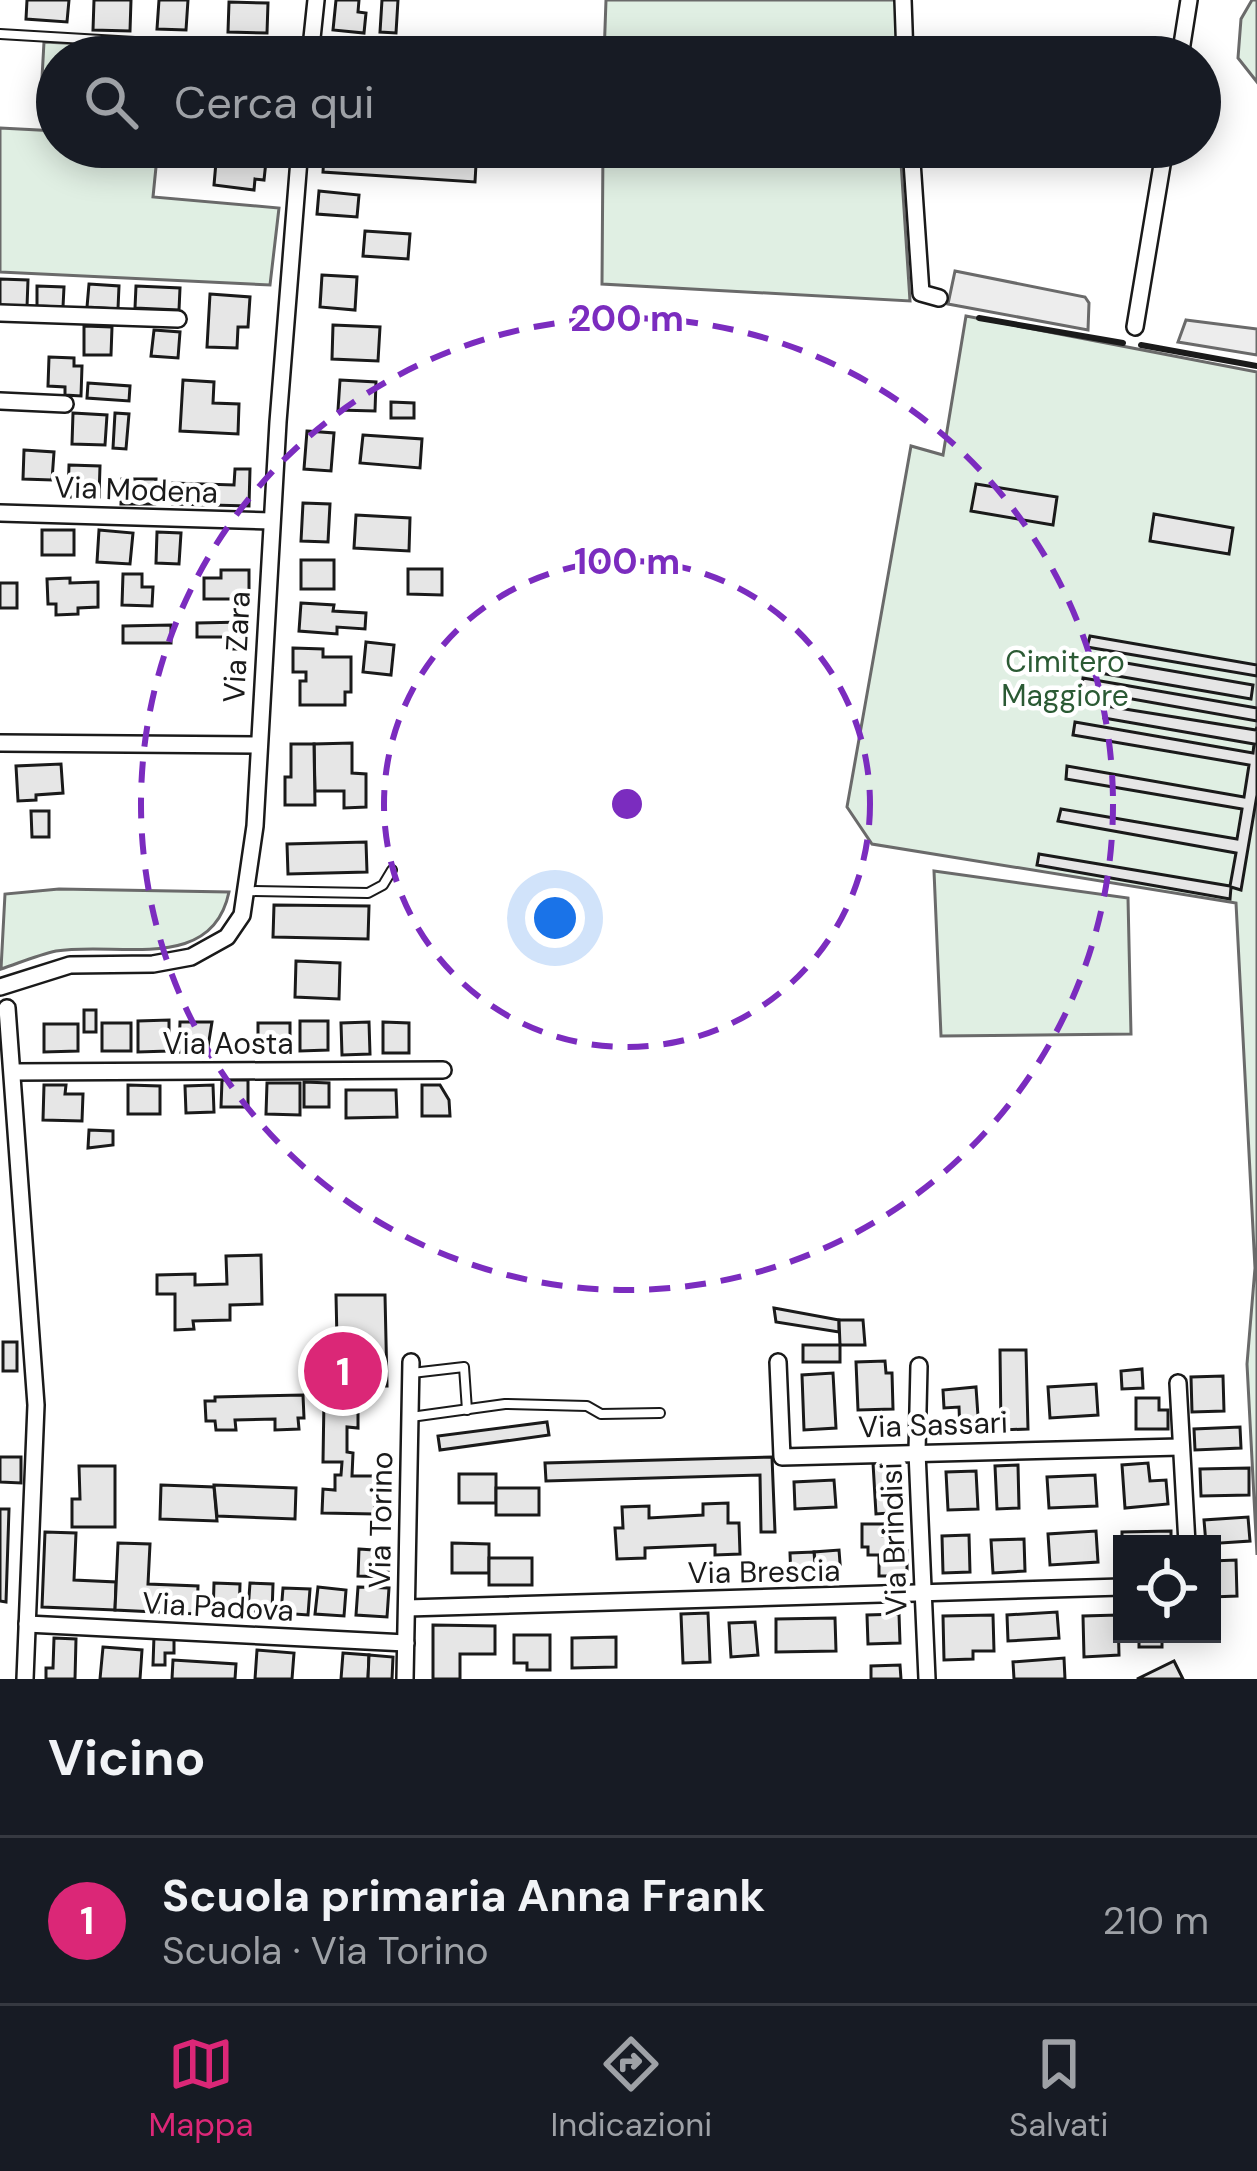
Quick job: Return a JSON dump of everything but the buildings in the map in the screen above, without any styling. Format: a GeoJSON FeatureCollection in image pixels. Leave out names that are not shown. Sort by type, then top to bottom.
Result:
{"type":"FeatureCollection","features":[{"type":"Feature","properties":{"kind":"street"},"geometry":{"type":"LineString","coordinates":[[312,36],[316,0]]}},
{"type":"Feature","properties":{"kind":"street"},"geometry":{"type":"LineString","coordinates":[[903,0],[904,36]]}},
{"type":"Feature","properties":{"kind":"street"},"geometry":{"type":"LineString","coordinates":[[1183,36],[1189,0]]}},
{"type":"Feature","properties":{"kind":"street","name":"Via Zara"},"geometry":{"type":"LineString","coordinates":[[3,1001],[29,979],[70,965],[153,964],[202,953],[227,938],[242,915],[248,891],[298,168]]}},
{"type":"Feature","properties":{"kind":"street"},"geometry":{"type":"LineString","coordinates":[[912,168],[921,293],[939,298]]}},
{"type":"Feature","properties":{"kind":"street"},"geometry":{"type":"LineString","coordinates":[[1135,327],[1162,168]]}},
{"type":"Feature","properties":{"kind":"street"},"geometry":{"type":"LineString","coordinates":[[0,313],[178,320]]}},
{"type":"Feature","properties":{"kind":"street"},"geometry":{"type":"LineString","coordinates":[[0,401],[64,404]]}},
{"type":"Feature","properties":{"kind":"street","name":"Via Modena"},"geometry":{"type":"LineString","coordinates":[[0,513],[271,521]]}},
{"type":"Feature","properties":{"kind":"street"},"geometry":{"type":"LineString","coordinates":[[0,743],[259,745]]}},
{"type":"Feature","properties":{"kind":"street"},"geometry":{"type":"LineString","coordinates":[[3,1001],[14,1072],[36,1405],[25,1679]]}},
{"type":"Feature","properties":{"kind":"street"},"geometry":{"type":"LineString","coordinates":[[0,1032],[12,1049]]}},
{"type":"Feature","properties":{"kind":"street","name":"Via Aosta"},"geometry":{"type":"LineString","coordinates":[[14,1072],[443,1070]]}},
{"type":"Feature","properties":{"kind":"street","name":"Via Sassari"},"geometry":{"type":"LineString","coordinates":[[778,1362],[782,1457],[1180,1447]]}},
{"type":"Feature","properties":{"kind":"street","name":"Via Brindisi"},"geometry":{"type":"LineString","coordinates":[[919,1366],[917,1452],[927,1679]]}},
{"type":"Feature","properties":{"kind":"street","name":"Via Torino"},"geometry":{"type":"LineString","coordinates":[[406,1679],[411,1368]]}},
{"type":"Feature","properties":{"kind":"street"},"geometry":{"type":"LineString","coordinates":[[1178,1383],[1186,1535]]}},
{"type":"Feature","properties":{"kind":"street","name":"Via Brescia"},"geometry":{"type":"LineString","coordinates":[[407,1608],[1113,1587]]}},
{"type":"Feature","properties":{"kind":"street","name":"Via Padova"},"geometry":{"type":"LineString","coordinates":[[27,1624],[406,1643]]}},
{"type":"Feature","properties":{"kind":"lane"},"geometry":{"type":"LineString","coordinates":[[0,34],[36,36]]}},
{"type":"Feature","properties":{"kind":"lane"},"geometry":{"type":"LineString","coordinates":[[248,891],[368,892],[382,885],[392,870]]}},
{"type":"Feature","properties":{"kind":"lane"},"geometry":{"type":"LineString","coordinates":[[411,1368],[464,1367],[467,1410]]}},
{"type":"Feature","properties":{"kind":"lane"},"geometry":{"type":"LineString","coordinates":[[409,1417],[505,1405],[587,1406],[602,1414],[660,1413]]}},
{"type":"Feature","properties":{"kind":"green space"},"geometry":{"type":"Polygon","coordinates":[[[606,0],[897,0],[897,36],[605,36],[606,0]]]}},
{"type":"Feature","properties":{"kind":"green space"},"geometry":{"type":"Polygon","coordinates":[[[1252,0],[1257,0],[1257,82],[1238,58],[1241,19],[1252,0]]]}},
{"type":"Feature","properties":{"kind":"green space"},"geometry":{"type":"Polygon","coordinates":[[[0,128],[36,130],[36,168],[156,168],[153,197],[279,208],[270,285],[0,272],[0,128]]]}},
{"type":"Feature","properties":{"kind":"green space"},"geometry":{"type":"Polygon","coordinates":[[[603,168],[901,168],[910,301],[602,284],[603,168]]]}},
{"type":"Feature","properties":{"kind":"green space","name":"Cimitero Maggiore"},"geometry":{"type":"Polygon","coordinates":[[[966,316],[1257,372],[1257,1555],[1247,1364],[1255,1268],[1236,903],[872,844],[847,807],[911,446],[943,455],[966,316]]]}},
{"type":"Feature","properties":{"kind":"green space"},"geometry":{"type":"Polygon","coordinates":[[[934,871],[1128,898],[1131,1034],[941,1036],[934,871]]]}},
{"type":"Feature","properties":{"kind":"green space"},"geometry":{"type":"Polygon","coordinates":[[[59,889],[229,892],[219,918],[203,934],[183,944],[56,951],[1,969],[5,894],[59,889]]]}},
{"type":"Feature","properties":{"kind":"shaded area"},"geometry":{"type":"Polygon","coordinates":[[[955,271],[1085,297],[1088,330],[948,304],[955,271]]]}},
{"type":"Feature","properties":{"kind":"shaded area"},"geometry":{"type":"Polygon","coordinates":[[[1186,320],[1257,329],[1257,355],[1178,342],[1186,320]]]}},
{"type":"Feature","properties":{"kind":"wall"},"geometry":{"type":"LineString","coordinates":[[979,318],[1123,343]]}},
{"type":"Feature","properties":{"kind":"wall"},"geometry":{"type":"LineString","coordinates":[[1141,345],[1257,366]]}},
{"type":"Feature","properties":{"kind":"place","name":"Scuola primaria Anna Frank"},"geometry":{"type":"Point","coordinates":[343,1371]}}]}
